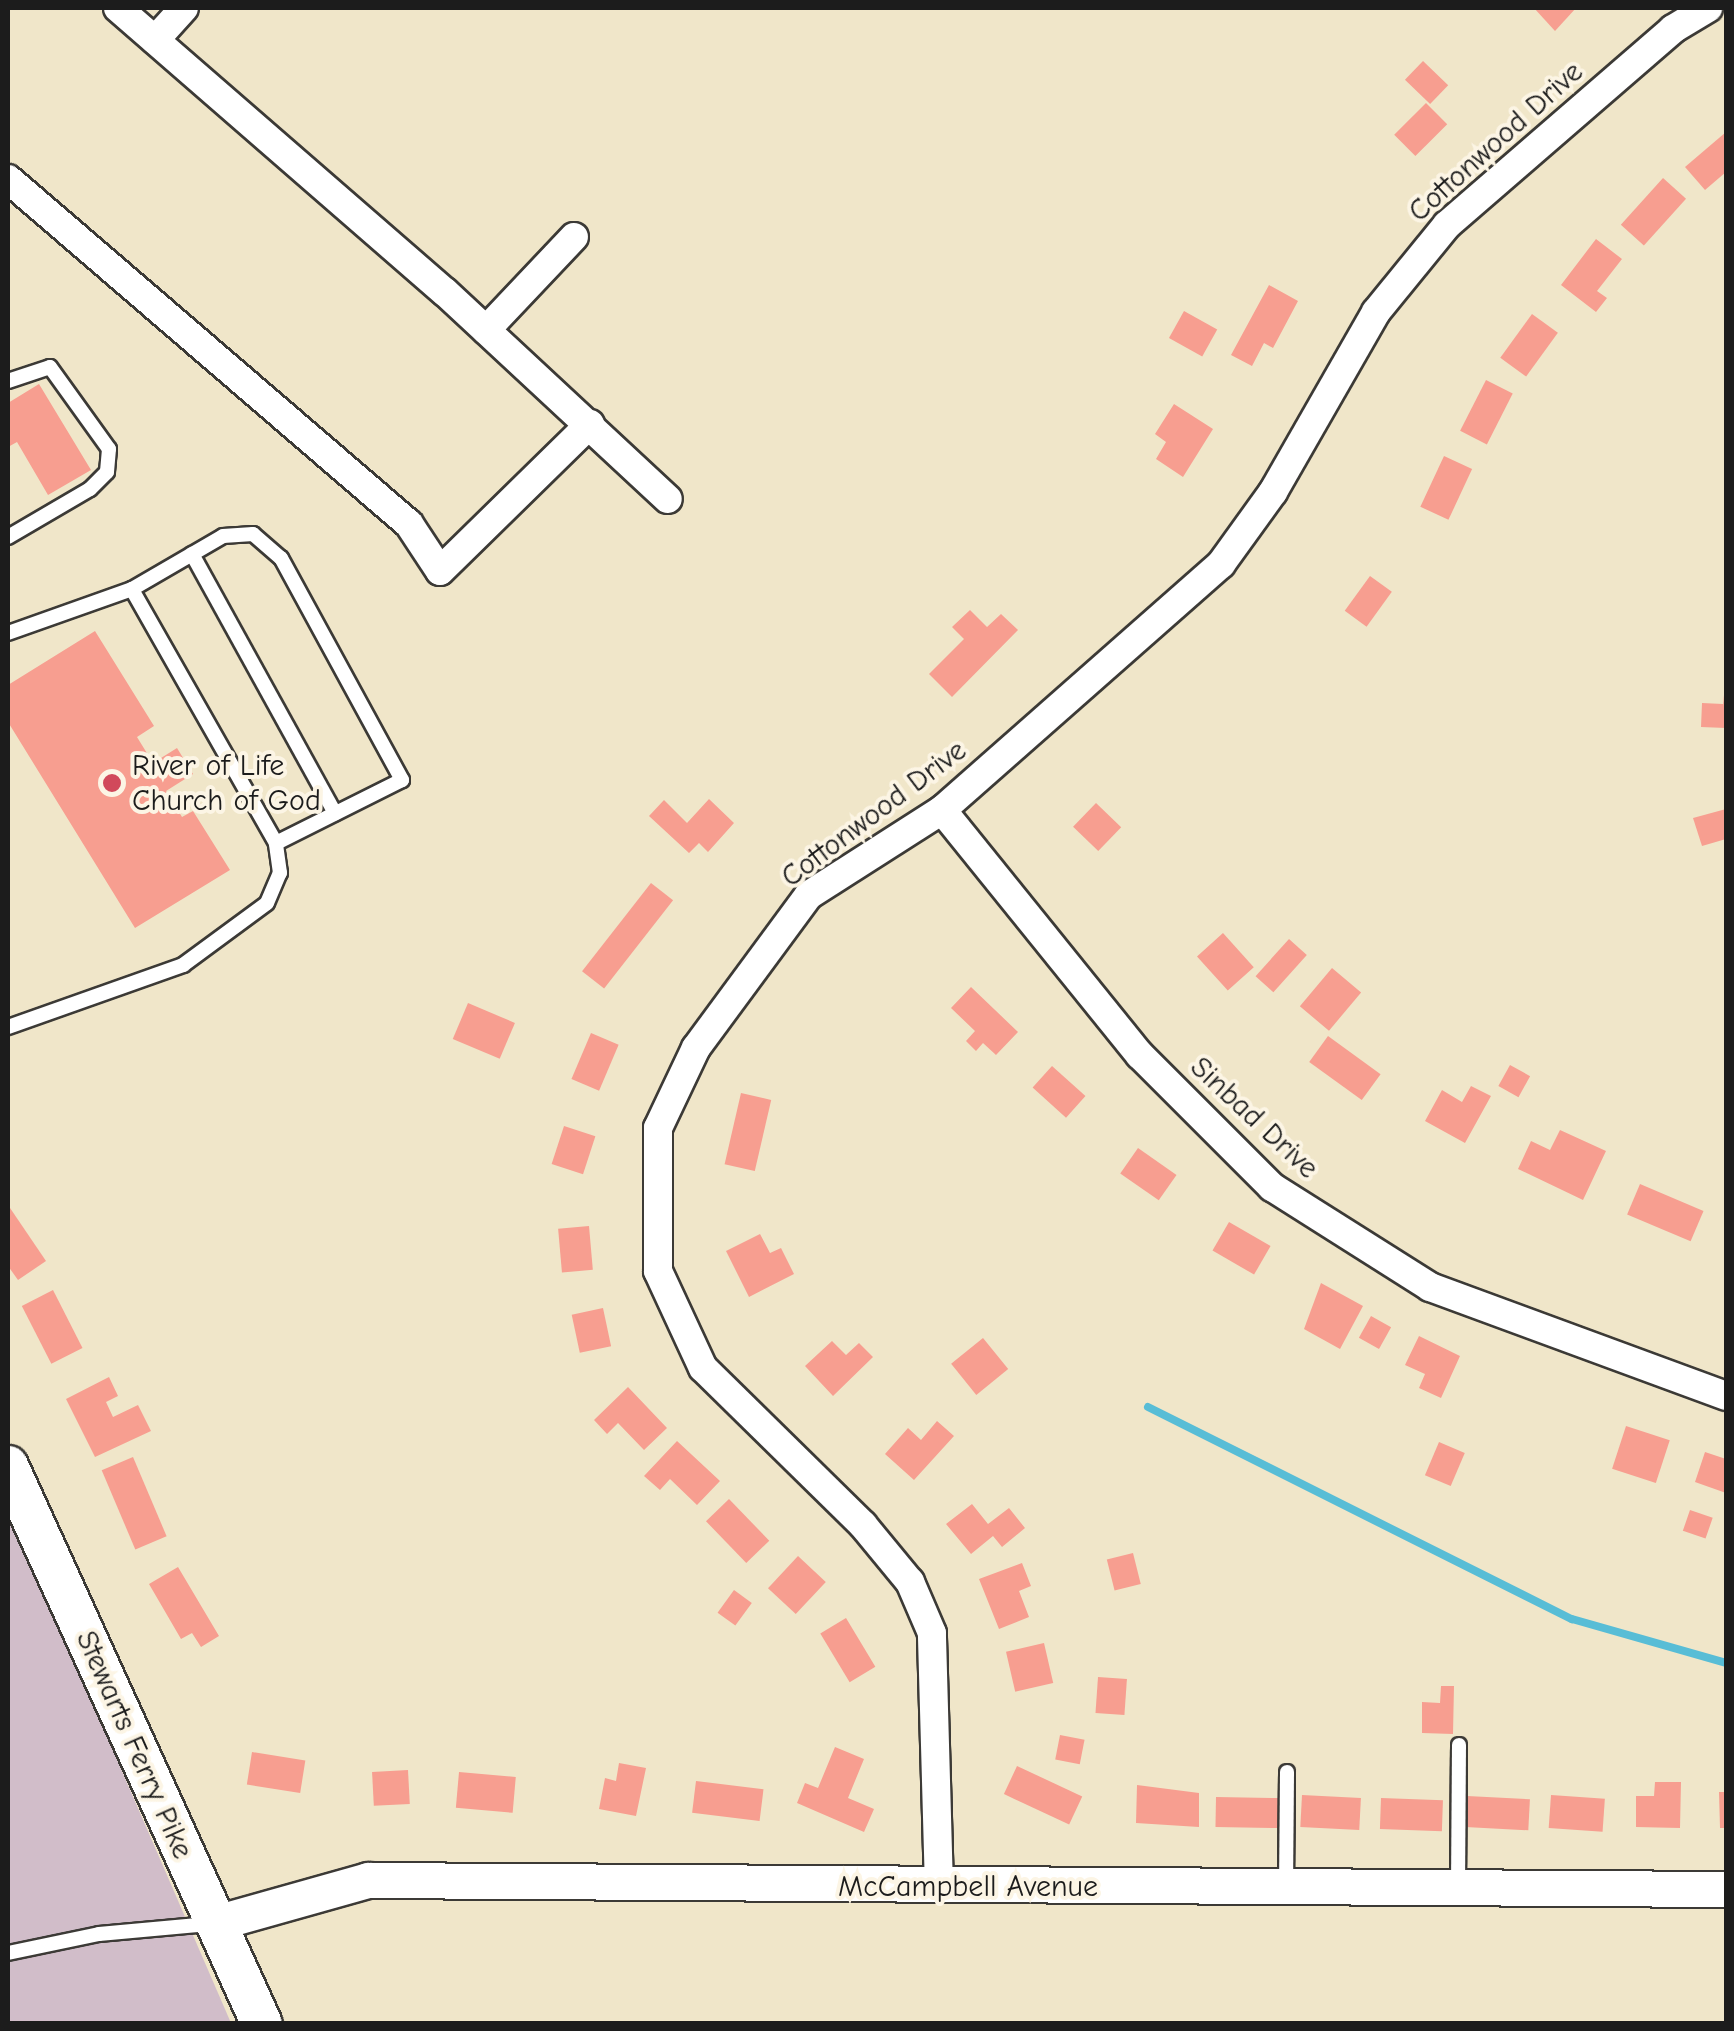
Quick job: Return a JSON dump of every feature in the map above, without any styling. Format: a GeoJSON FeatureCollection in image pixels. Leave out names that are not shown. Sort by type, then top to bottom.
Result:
{"type":"FeatureCollection","features":[{"type":"Feature","properties":{"kind":"main road","name":"Stewarts Ferry Pike"},"geometry":{"type":"LineString","coordinates":[[8,1466],[262,2024]]}},
{"type":"Feature","properties":{"kind":"street"},"geometry":{"type":"LineString","coordinates":[[118,8],[486,330],[668,499]]}},
{"type":"Feature","properties":{"kind":"street"},"geometry":{"type":"LineString","coordinates":[[155,40],[184,8]]}},
{"type":"Feature","properties":{"kind":"street","name":"Cottonwood Drive"},"geometry":{"type":"LineString","coordinates":[[939,1888],[932,1633],[910,1582],[863,1525],[704,1368],[658,1271],[658,1128],[696,1048],[755,962],[809,896],[942,810],[1220,564],[1273,492],[1376,312],[1447,225],[1672,29],[1708,8]]}},
{"type":"Feature","properties":{"kind":"street"},"geometry":{"type":"LineString","coordinates":[[8,179],[410,524],[440,572],[590,424]]}},
{"type":"Feature","properties":{"kind":"street"},"geometry":{"type":"LineString","coordinates":[[486,330],[574,237]]}},
{"type":"Feature","properties":{"kind":"street","name":"Sinbad Drive"},"geometry":{"type":"LineString","coordinates":[[942,810],[1140,1055],[1272,1187],[1430,1287],[1726,1396]]}},
{"type":"Feature","properties":{"kind":"street","name":"McCampbell Avenue"},"geometry":{"type":"LineString","coordinates":[[215,1923],[368,1880],[939,1888],[1726,1889]]}},
{"type":"Feature","properties":{"kind":"lane"},"geometry":{"type":"LineString","coordinates":[[8,381],[50,367],[110,449],[106,472],[90,489],[8,537]]}},
{"type":"Feature","properties":{"kind":"lane"},"geometry":{"type":"LineString","coordinates":[[8,633],[132,590],[223,536],[253,534],[281,558],[402,780],[276,843]]}},
{"type":"Feature","properties":{"kind":"lane"},"geometry":{"type":"LineString","coordinates":[[192,554],[335,813]]}},
{"type":"Feature","properties":{"kind":"lane"},"geometry":{"type":"LineString","coordinates":[[8,1027],[132,988],[238,929],[268,903],[280,873],[276,843],[132,590]]}},
{"type":"Feature","properties":{"kind":"lane"},"geometry":{"type":"LineString","coordinates":[[1458,1889],[1459,1745]]}},
{"type":"Feature","properties":{"kind":"lane"},"geometry":{"type":"LineString","coordinates":[[1286,1888],[1288,1772]]}},
{"type":"Feature","properties":{"kind":"lane"},"geometry":{"type":"LineString","coordinates":[[8,1953],[100,1934],[215,1923]]}},
{"type":"Feature","properties":{"kind":"shaded area"},"geometry":{"type":"Polygon","coordinates":[[[8,1508],[231,2023],[8,2023],[8,1508]]]}},
{"type":"Feature","properties":{"kind":"building"},"geometry":{"type":"Polygon","coordinates":[[[1534,8],[1576,8],[1555,31],[1534,8]]]}},
{"type":"Feature","properties":{"kind":"building"},"geometry":{"type":"Polygon","coordinates":[[[1423,61],[1448,85],[1430,104],[1405,80],[1423,61]]]}},
{"type":"Feature","properties":{"kind":"building"},"geometry":{"type":"Polygon","coordinates":[[[1426,103],[1447,124],[1415,156],[1394,135],[1426,103]]]}},
{"type":"Feature","properties":{"kind":"building"},"geometry":{"type":"Polygon","coordinates":[[[1726,132],[1726,172],[1705,190],[1685,167],[1726,132]]]}},
{"type":"Feature","properties":{"kind":"building"},"geometry":{"type":"Polygon","coordinates":[[[1663,178],[1686,199],[1644,246],[1621,225],[1663,178]]]}},
{"type":"Feature","properties":{"kind":"building"},"geometry":{"type":"Polygon","coordinates":[[[1596,239],[1622,259],[1597,291],[1607,298],[1596,312],[1561,285],[1596,239]]]}},
{"type":"Feature","properties":{"kind":"building"},"geometry":{"type":"Polygon","coordinates":[[[1269,285],[1298,301],[1273,348],[1264,343],[1252,366],[1231,355],[1269,285]]]}},
{"type":"Feature","properties":{"kind":"building"},"geometry":{"type":"Polygon","coordinates":[[[1184,311],[1217,329],[1202,357],[1169,338],[1184,311]]]}},
{"type":"Feature","properties":{"kind":"building"},"geometry":{"type":"Polygon","coordinates":[[[1532,314],[1558,333],[1526,376],[1500,358],[1532,314]]]}},
{"type":"Feature","properties":{"kind":"building"},"geometry":{"type":"Polygon","coordinates":[[[1486,380],[1513,394],[1487,444],[1460,431],[1486,380]]]}},
{"type":"Feature","properties":{"kind":"building"},"geometry":{"type":"Polygon","coordinates":[[[39,384],[91,470],[48,495],[17,442],[8,447],[8,403],[39,384]]]}},
{"type":"Feature","properties":{"kind":"building"},"geometry":{"type":"Polygon","coordinates":[[[1174,404],[1213,429],[1183,477],[1156,459],[1166,442],[1155,434],[1174,404]]]}},
{"type":"Feature","properties":{"kind":"building"},"geometry":{"type":"Polygon","coordinates":[[[1444,456],[1472,469],[1448,520],[1420,507],[1444,456]]]}},
{"type":"Feature","properties":{"kind":"building"},"geometry":{"type":"Polygon","coordinates":[[[1370,576],[1392,592],[1367,627],[1345,611],[1370,576]]]}},
{"type":"Feature","properties":{"kind":"building"},"geometry":{"type":"Polygon","coordinates":[[[970,610],[987,627],[1001,614],[1018,630],[952,697],[929,674],[964,639],[952,627],[970,610]]]}},
{"type":"Feature","properties":{"kind":"building","name":"River of Life Church of God"},"geometry":{"type":"Polygon","coordinates":[[[95,631],[154,726],[137,737],[153,763],[177,748],[193,774],[166,791],[182,817],[193,811],[230,870],[135,928],[8,722],[8,685],[95,631]]]}},
{"type":"Feature","properties":{"kind":"building"},"geometry":{"type":"Polygon","coordinates":[[[1723,695],[1726,728],[1701,727],[1702,703],[1723,704],[1723,695]]]}},
{"type":"Feature","properties":{"kind":"building"},"geometry":{"type":"Polygon","coordinates":[[[709,799],[734,823],[708,852],[699,843],[689,853],[649,816],[664,800],[687,823],[709,799]]]}},
{"type":"Feature","properties":{"kind":"building"},"geometry":{"type":"Polygon","coordinates":[[[1096,803],[1121,827],[1098,851],[1073,827],[1096,803]]]}},
{"type":"Feature","properties":{"kind":"building"},"geometry":{"type":"Polygon","coordinates":[[[1726,809],[1726,839],[1702,846],[1693,818],[1726,809]]]}},
{"type":"Feature","properties":{"kind":"building"},"geometry":{"type":"Polygon","coordinates":[[[651,883],[673,900],[604,988],[582,971],[651,883]]]}},
{"type":"Feature","properties":{"kind":"building"},"geometry":{"type":"Polygon","coordinates":[[[1223,933],[1254,967],[1228,991],[1197,956],[1223,933]]]}},
{"type":"Feature","properties":{"kind":"building"},"geometry":{"type":"Polygon","coordinates":[[[1289,939],[1307,955],[1273,992],[1256,976],[1289,939]]]}},
{"type":"Feature","properties":{"kind":"building"},"geometry":{"type":"Polygon","coordinates":[[[1332,968],[1361,992],[1329,1031],[1300,1006],[1332,968]]]}},
{"type":"Feature","properties":{"kind":"building"},"geometry":{"type":"Polygon","coordinates":[[[971,987],[1018,1032],[996,1055],[983,1043],[976,1051],[966,1041],[975,1031],[951,1008],[971,987]]]}},
{"type":"Feature","properties":{"kind":"building"},"geometry":{"type":"Polygon","coordinates":[[[468,1003],[515,1023],[500,1059],[453,1039],[468,1003]]]}},
{"type":"Feature","properties":{"kind":"building"},"geometry":{"type":"Polygon","coordinates":[[[591,1033],[619,1045],[599,1091],[571,1079],[591,1033]]]}},
{"type":"Feature","properties":{"kind":"building"},"geometry":{"type":"Polygon","coordinates":[[[1328,1036],[1381,1074],[1362,1100],[1309,1062],[1328,1036]]]}},
{"type":"Feature","properties":{"kind":"building"},"geometry":{"type":"Polygon","coordinates":[[[1510,1065],[1530,1076],[1518,1097],[1498,1086],[1510,1065]]]}},
{"type":"Feature","properties":{"kind":"building"},"geometry":{"type":"Polygon","coordinates":[[[1052,1066],[1085,1096],[1066,1118],[1033,1088],[1052,1066]]]}},
{"type":"Feature","properties":{"kind":"building"},"geometry":{"type":"Polygon","coordinates":[[[1471,1086],[1491,1096],[1465,1143],[1425,1121],[1442,1090],[1462,1102],[1471,1086]]]}},
{"type":"Feature","properties":{"kind":"building"},"geometry":{"type":"Polygon","coordinates":[[[741,1093],[771,1100],[755,1171],[725,1164],[741,1093]]]}},
{"type":"Feature","properties":{"kind":"building"},"geometry":{"type":"Polygon","coordinates":[[[564,1126],[595,1136],[583,1174],[552,1164],[564,1126]]]}},
{"type":"Feature","properties":{"kind":"building"},"geometry":{"type":"Polygon","coordinates":[[[1560,1130],[1606,1151],[1583,1200],[1518,1169],[1531,1141],[1550,1150],[1560,1130]]]}},
{"type":"Feature","properties":{"kind":"building"},"geometry":{"type":"Polygon","coordinates":[[[1138,1148],[1177,1175],[1159,1200],[1120,1173],[1138,1148]]]}},
{"type":"Feature","properties":{"kind":"building"},"geometry":{"type":"Polygon","coordinates":[[[1640,1184],[1704,1211],[1691,1241],[1627,1214],[1640,1184]]]}},
{"type":"Feature","properties":{"kind":"building"},"geometry":{"type":"Polygon","coordinates":[[[8,1205],[46,1261],[18,1280],[8,1266],[8,1205]]]}},
{"type":"Feature","properties":{"kind":"building"},"geometry":{"type":"Polygon","coordinates":[[[1229,1222],[1271,1246],[1254,1275],[1212,1251],[1229,1222]]]}},
{"type":"Feature","properties":{"kind":"building"},"geometry":{"type":"Polygon","coordinates":[[[589,1226],[593,1270],[562,1273],[558,1229],[589,1226]]]}},
{"type":"Feature","properties":{"kind":"building"},"geometry":{"type":"Polygon","coordinates":[[[760,1234],[770,1253],[781,1248],[794,1274],[749,1297],[726,1251],[760,1234]]]}},
{"type":"Feature","properties":{"kind":"building"},"geometry":{"type":"Polygon","coordinates":[[[1321,1283],[1363,1306],[1340,1349],[1304,1329],[1321,1283]]]}},
{"type":"Feature","properties":{"kind":"building"},"geometry":{"type":"Polygon","coordinates":[[[53,1290],[83,1348],[51,1364],[22,1306],[53,1290]]]}},
{"type":"Feature","properties":{"kind":"building"},"geometry":{"type":"Polygon","coordinates":[[[603,1308],[611,1346],[580,1353],[572,1315],[603,1308]]]}},
{"type":"Feature","properties":{"kind":"building"},"geometry":{"type":"Polygon","coordinates":[[[1371,1316],[1391,1327],[1379,1349],[1359,1338],[1371,1316]]]}},
{"type":"Feature","properties":{"kind":"building"},"geometry":{"type":"Polygon","coordinates":[[[1419,1336],[1460,1356],[1441,1398],[1419,1388],[1425,1374],[1405,1365],[1419,1336]]]}},
{"type":"Feature","properties":{"kind":"building"},"geometry":{"type":"Polygon","coordinates":[[[983,1338],[1008,1369],[976,1395],[951,1364],[983,1338]]]}},
{"type":"Feature","properties":{"kind":"building"},"geometry":{"type":"Polygon","coordinates":[[[832,1341],[846,1355],[859,1343],[873,1357],[833,1396],[805,1366],[832,1341]]]}},
{"type":"Feature","properties":{"kind":"building"},"geometry":{"type":"Polygon","coordinates":[[[109,1377],[118,1396],[106,1402],[113,1417],[138,1405],[151,1431],[95,1457],[66,1399],[109,1377]]]}},
{"type":"Feature","properties":{"kind":"building"},"geometry":{"type":"Polygon","coordinates":[[[628,1387],[667,1428],[644,1450],[618,1423],[607,1434],[594,1420],[628,1387]]]}},
{"type":"Feature","properties":{"kind":"building"},"geometry":{"type":"Polygon","coordinates":[[[937,1421],[954,1436],[914,1480],[885,1454],[908,1428],[921,1440],[937,1421]]]}},
{"type":"Feature","properties":{"kind":"building"},"geometry":{"type":"Polygon","coordinates":[[[1626,1426],[1670,1440],[1656,1483],[1612,1469],[1626,1426]]]}},
{"type":"Feature","properties":{"kind":"building"},"geometry":{"type":"Polygon","coordinates":[[[677,1441],[720,1481],[697,1505],[670,1479],[660,1490],[644,1476],[677,1441]]]}},
{"type":"Feature","properties":{"kind":"building"},"geometry":{"type":"Polygon","coordinates":[[[1439,1442],[1465,1453],[1451,1486],[1425,1475],[1439,1442]]]}},
{"type":"Feature","properties":{"kind":"building"},"geometry":{"type":"Polygon","coordinates":[[[1705,1452],[1726,1459],[1726,1493],[1695,1482],[1705,1452]]]}},
{"type":"Feature","properties":{"kind":"building"},"geometry":{"type":"Polygon","coordinates":[[[133,1457],[167,1536],[135,1549],[102,1470],[133,1457]]]}},
{"type":"Feature","properties":{"kind":"building"},"geometry":{"type":"Polygon","coordinates":[[[729,1499],[769,1541],[746,1563],[706,1521],[729,1499]]]}},
{"type":"Feature","properties":{"kind":"building"},"geometry":{"type":"Polygon","coordinates":[[[972,1504],[988,1524],[1009,1508],[1025,1528],[1002,1547],[993,1536],[971,1554],[946,1524],[972,1504]]]}},
{"type":"Feature","properties":{"kind":"building"},"geometry":{"type":"Polygon","coordinates":[[[1690,1510],[1713,1518],[1706,1539],[1683,1531],[1690,1510]]]}},
{"type":"Feature","properties":{"kind":"building"},"geometry":{"type":"Polygon","coordinates":[[[1133,1553],[1141,1584],[1115,1591],[1107,1560],[1133,1553]]]}},
{"type":"Feature","properties":{"kind":"building"},"geometry":{"type":"Polygon","coordinates":[[[798,1556],[826,1582],[796,1614],[768,1588],[798,1556]]]}},
{"type":"Feature","properties":{"kind":"building"},"geometry":{"type":"Polygon","coordinates":[[[1022,1563],[1031,1586],[1019,1591],[1029,1617],[999,1629],[979,1579],[1022,1563]]]}},
{"type":"Feature","properties":{"kind":"building"},"geometry":{"type":"Polygon","coordinates":[[[178,1567],[219,1636],[201,1647],[192,1633],[181,1639],[149,1584],[178,1567]]]}},
{"type":"Feature","properties":{"kind":"building"},"geometry":{"type":"Polygon","coordinates":[[[734,1590],[752,1603],[735,1626],[718,1613],[734,1590]]]}},
{"type":"Feature","properties":{"kind":"building"},"geometry":{"type":"Polygon","coordinates":[[[846,1618],[875,1667],[850,1682],[820,1633],[846,1618]]]}},
{"type":"Feature","properties":{"kind":"building"},"geometry":{"type":"Polygon","coordinates":[[[1044,1643],[1053,1683],[1015,1692],[1006,1652],[1044,1643]]]}},
{"type":"Feature","properties":{"kind":"building"},"geometry":{"type":"Polygon","coordinates":[[[1098,1677],[1127,1679],[1124,1715],[1095,1713],[1098,1677]]]}},
{"type":"Feature","properties":{"kind":"building"},"geometry":{"type":"Polygon","coordinates":[[[1441,1686],[1454,1686],[1453,1734],[1422,1733],[1422,1702],[1440,1703],[1441,1686]]]}},
{"type":"Feature","properties":{"kind":"building"},"geometry":{"type":"Polygon","coordinates":[[[1060,1735],[1085,1740],[1080,1764],[1055,1760],[1060,1735]]]}},
{"type":"Feature","properties":{"kind":"building"},"geometry":{"type":"Polygon","coordinates":[[[835,1747],[864,1759],[848,1798],[874,1809],[864,1832],[797,1803],[805,1783],[818,1788],[835,1747]]]}},
{"type":"Feature","properties":{"kind":"building"},"geometry":{"type":"Polygon","coordinates":[[[252,1752],[305,1760],[300,1793],[247,1785],[252,1752]]]}},
{"type":"Feature","properties":{"kind":"building"},"geometry":{"type":"Polygon","coordinates":[[[619,1763],[646,1768],[636,1816],[599,1809],[605,1778],[616,1781],[619,1763]]]}},
{"type":"Feature","properties":{"kind":"building"},"geometry":{"type":"Polygon","coordinates":[[[1017,1766],[1082,1796],[1069,1825],[1004,1794],[1017,1766]]]}},
{"type":"Feature","properties":{"kind":"building"},"geometry":{"type":"Polygon","coordinates":[[[408,1770],[410,1804],[374,1806],[372,1772],[408,1770]]]}},
{"type":"Feature","properties":{"kind":"building"},"geometry":{"type":"Polygon","coordinates":[[[459,1772],[516,1777],[513,1813],[456,1808],[459,1772]]]}},
{"type":"Feature","properties":{"kind":"building"},"geometry":{"type":"Polygon","coordinates":[[[696,1781],[763,1789],[760,1821],[692,1813],[696,1781]]]}},
{"type":"Feature","properties":{"kind":"building"},"geometry":{"type":"Polygon","coordinates":[[[1655,1782],[1681,1782],[1680,1828],[1636,1827],[1636,1796],[1654,1796],[1655,1782]]]}},
{"type":"Feature","properties":{"kind":"building"},"geometry":{"type":"Polygon","coordinates":[[[1137,1785],[1199,1793],[1199,1827],[1136,1823],[1137,1785]]]}},
{"type":"Feature","properties":{"kind":"building"},"geometry":{"type":"Polygon","coordinates":[[[1719,1792],[1726,1792],[1726,1828],[1720,1828],[1719,1792]]]}},
{"type":"Feature","properties":{"kind":"building"},"geometry":{"type":"Polygon","coordinates":[[[1302,1795],[1361,1798],[1359,1830],[1300,1827],[1302,1795]]]}},
{"type":"Feature","properties":{"kind":"building"},"geometry":{"type":"Polygon","coordinates":[[[1551,1795],[1605,1799],[1603,1832],[1549,1828],[1551,1795]]]}},
{"type":"Feature","properties":{"kind":"building"},"geometry":{"type":"Polygon","coordinates":[[[1467,1796],[1530,1799],[1528,1830],[1465,1827],[1467,1796]]]}},
{"type":"Feature","properties":{"kind":"building"},"geometry":{"type":"Polygon","coordinates":[[[1216,1797],[1280,1798],[1279,1828],[1215,1827],[1216,1797]]]}},
{"type":"Feature","properties":{"kind":"building"},"geometry":{"type":"Polygon","coordinates":[[[1381,1798],[1443,1800],[1442,1831],[1380,1829],[1381,1798]]]}},
{"type":"Feature","properties":{"kind":"waterway"},"geometry":{"type":"LineString","coordinates":[[1148,1407],[1572,1619],[1726,1663]]}},
{"type":"Feature","properties":{"kind":"place","name":"River of Life Church of God"},"geometry":{"type":"Point","coordinates":[112,783]}}]}
